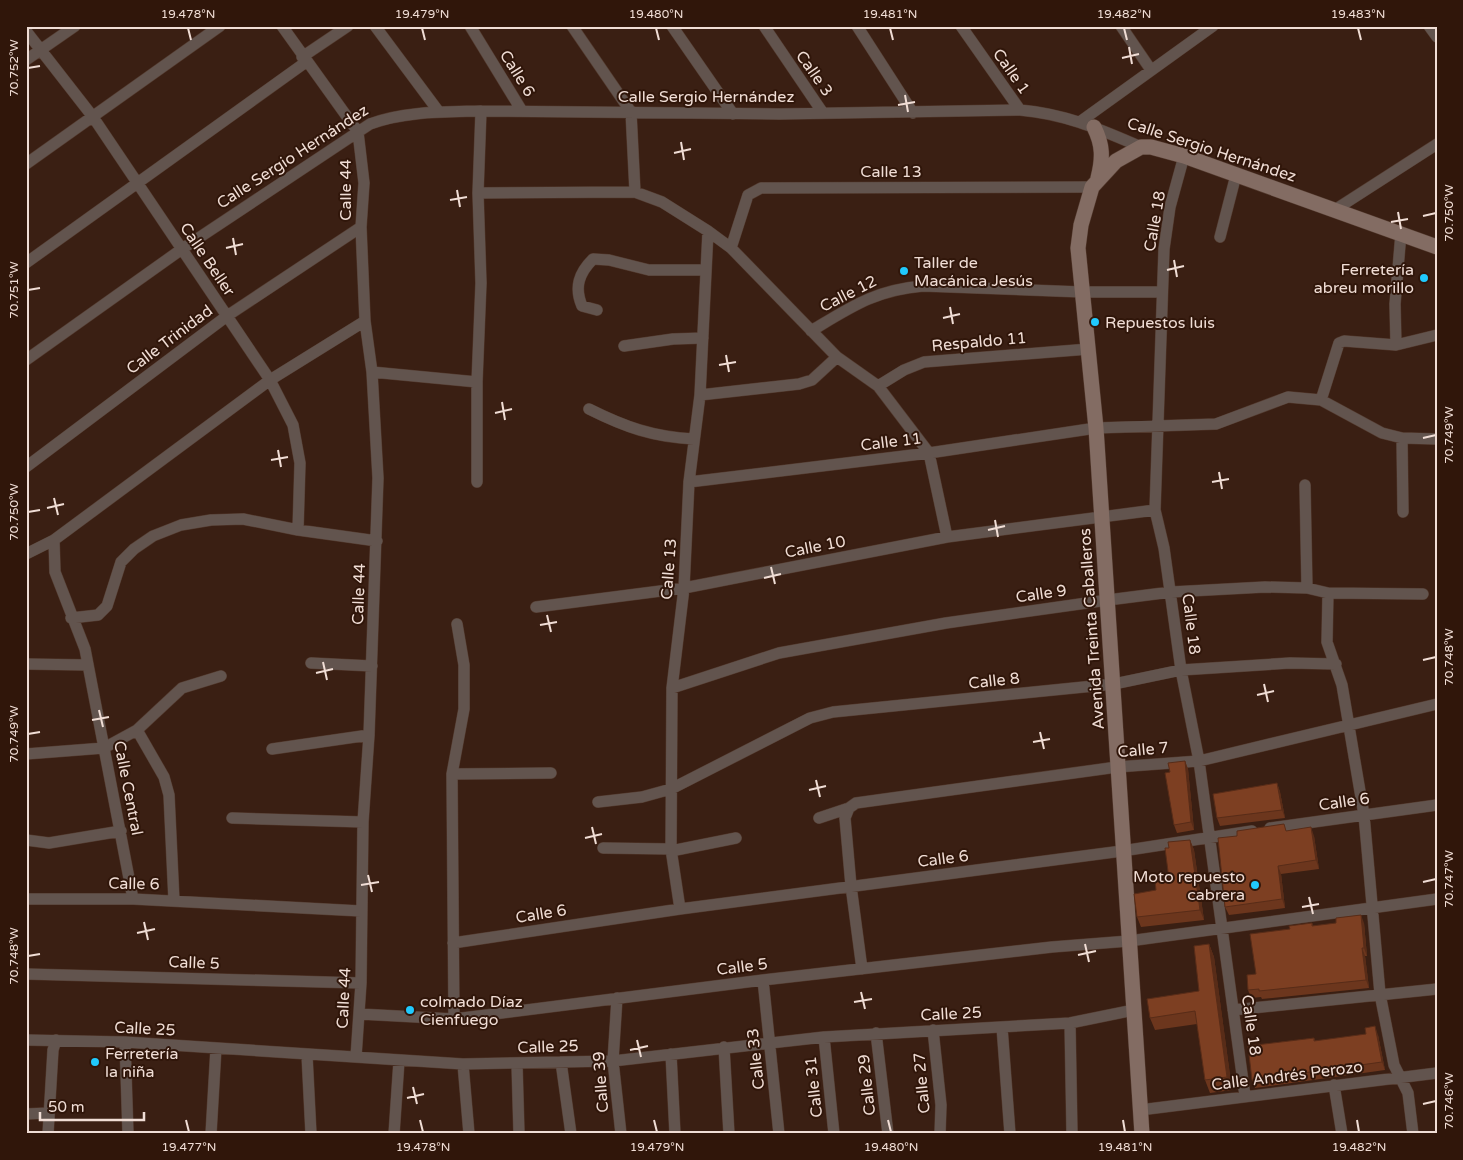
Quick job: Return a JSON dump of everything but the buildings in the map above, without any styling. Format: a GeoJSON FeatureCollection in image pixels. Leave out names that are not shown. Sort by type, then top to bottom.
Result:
{"type":"FeatureCollection","features":[{"type":"Feature","properties":{"kind":"street"},"geometry":{"type":"LineString","coordinates":[[26,60],[75,26]]}},
{"type":"Feature","properties":{"kind":"street"},"geometry":{"type":"LineString","coordinates":[[26,164],[220,26]]}},
{"type":"Feature","properties":{"kind":"street"},"geometry":{"type":"LineString","coordinates":[[282,26],[304,60],[358,132]]}},
{"type":"Feature","properties":{"kind":"street"},"geometry":{"type":"LineString","coordinates":[[26,264],[138,184],[348,26]]}},
{"type":"Feature","properties":{"kind":"street"},"geometry":{"type":"LineString","coordinates":[[375,26],[439,112]]}},
{"type":"Feature","properties":{"kind":"street","name":"Calle 6"},"geometry":{"type":"LineString","coordinates":[[470,26],[522,110]]}},
{"type":"Feature","properties":{"kind":"street"},"geometry":{"type":"LineString","coordinates":[[572,26],[631,112],[635,192]]}},
{"type":"Feature","properties":{"kind":"street"},"geometry":{"type":"LineString","coordinates":[[672,26],[732,114]]}},
{"type":"Feature","properties":{"kind":"street","name":"Calle 3"},"geometry":{"type":"LineString","coordinates":[[764,26],[823,113]]}},
{"type":"Feature","properties":{"kind":"street"},"geometry":{"type":"LineString","coordinates":[[857,26],[913,113]]}},
{"type":"Feature","properties":{"kind":"street","name":"Calle 1"},"geometry":{"type":"LineString","coordinates":[[961,26],[1020,110]]}},
{"type":"Feature","properties":{"kind":"street"},"geometry":{"type":"LineString","coordinates":[[1121,26],[1151,70]]}},
{"type":"Feature","properties":{"kind":"street"},"geometry":{"type":"LineString","coordinates":[[1088,124],[1151,70],[1213,26]]}},
{"type":"Feature","properties":{"kind":"street"},"geometry":{"type":"LineString","coordinates":[[1429,26],[1437,37]]}},
{"type":"Feature","properties":{"kind":"street","name":"Calle Beller"},"geometry":{"type":"LineString","coordinates":[[26,31],[93,117],[270,380],[293,425],[300,463],[298,530]]}},
{"type":"Feature","properties":{"kind":"street","name":"Calle Sergio Hernández"},"geometry":{"type":"LineString","coordinates":[[26,360],[182,249],[370,124],[384,118],[439,112],[522,110],[732,114],[913,113],[1020,110],[1048,112],[1088,124],[1141,147],[1151,147],[1184,156],[1236,174],[1437,247]]}},
{"type":"Feature","properties":{"kind":"street"},"geometry":{"type":"LineString","coordinates":[[476,482],[477,382],[481,283],[478,193],[481,111]]}},
{"type":"Feature","properties":{"kind":"street","name":"Avenida Treinta Caballeros"},"geometry":{"type":"LineString","coordinates":[[1088,124],[1101,140],[1102,150],[1095,184],[1079,237],[1082,292],[1096,428],[1100,519],[1114,684],[1122,851],[1142,1134]]}},
{"type":"Feature","properties":{"kind":"street","name":"Calle 44"},"geometry":{"type":"LineString","coordinates":[[356,1057],[361,983],[361,911],[378,478],[372,372],[365,321],[361,227],[364,183],[358,132]]}},
{"type":"Feature","properties":{"kind":"street"},"geometry":{"type":"LineString","coordinates":[[1336,209],[1437,144]]}},
{"type":"Feature","properties":{"kind":"street"},"geometry":{"type":"LineString","coordinates":[[1095,184],[1116,161],[1141,147]]}},
{"type":"Feature","properties":{"kind":"street","name":"Calle 18"},"geometry":{"type":"LineString","coordinates":[[1184,156],[1170,207],[1164,249],[1161,292],[1156,510],[1171,592],[1181,670],[1199,760],[1245,1096]]}},
{"type":"Feature","properties":{"kind":"street"},"geometry":{"type":"LineString","coordinates":[[1220,237],[1236,174]]}},
{"type":"Feature","properties":{"kind":"street","name":"Calle 13"},"geometry":{"type":"LineString","coordinates":[[730,248],[748,195],[760,188],[1095,184]]}},
{"type":"Feature","properties":{"kind":"street"},"geometry":{"type":"LineString","coordinates":[[478,193],[635,192],[662,202],[708,231],[730,248],[837,357],[878,386],[929,452],[946,537]]}},
{"type":"Feature","properties":{"kind":"street","name":"Calle Trinidad"},"geometry":{"type":"LineString","coordinates":[[26,467],[227,316],[361,227]]}},
{"type":"Feature","properties":{"kind":"street","name":"Calle 13"},"geometry":{"type":"LineString","coordinates":[[680,908],[671,850],[672,688],[684,588],[689,482],[700,395],[708,231]]}},
{"type":"Feature","properties":{"kind":"street"},"geometry":{"type":"LineString","coordinates":[[1396,345],[1394,304],[1401,233]]}},
{"type":"Feature","properties":{"kind":"street"},"geometry":{"type":"LineString","coordinates":[[598,310],[582,306],[577,295],[577,284],[586,267],[593,259],[609,260],[650,270],[706,270]]}},
{"type":"Feature","properties":{"kind":"street","name":"Calle 12"},"geometry":{"type":"LineString","coordinates":[[810,331],[864,299],[900,288],[923,286],[1082,292],[1161,292]]}},
{"type":"Feature","properties":{"kind":"street"},"geometry":{"type":"LineString","coordinates":[[26,554],[54,540],[270,380],[365,321]]}},
{"type":"Feature","properties":{"kind":"street"},"geometry":{"type":"LineString","coordinates":[[1437,335],[1396,345],[1344,341],[1339,343],[1321,400],[1382,433],[1402,438],[1437,439]]}},
{"type":"Feature","properties":{"kind":"street"},"geometry":{"type":"LineString","coordinates":[[624,346],[673,339],[703,338]]}},
{"type":"Feature","properties":{"kind":"street","name":"Respaldo 11"},"geometry":{"type":"LineString","coordinates":[[878,386],[904,370],[924,362],[1089,349]]}},
{"type":"Feature","properties":{"kind":"street"},"geometry":{"type":"LineString","coordinates":[[700,395],[799,384],[812,380],[837,357]]}},
{"type":"Feature","properties":{"kind":"street"},"geometry":{"type":"LineString","coordinates":[[372,372],[477,382]]}},
{"type":"Feature","properties":{"kind":"street","name":"Calle 11"},"geometry":{"type":"LineString","coordinates":[[689,482],[929,452],[1096,428],[1216,424],[1288,397],[1321,400]]}},
{"type":"Feature","properties":{"kind":"street"},"geometry":{"type":"LineString","coordinates":[[589,409],[625,426],[648,434],[694,439]]}},
{"type":"Feature","properties":{"kind":"street"},"geometry":{"type":"LineString","coordinates":[[1402,438],[1403,512]]}},
{"type":"Feature","properties":{"kind":"street"},"geometry":{"type":"LineString","coordinates":[[1305,485],[1308,588]]}},
{"type":"Feature","properties":{"kind":"street","name":"Calle 10"},"geometry":{"type":"LineString","coordinates":[[536,607],[684,588],[946,537],[1100,519],[1156,510]]}},
{"type":"Feature","properties":{"kind":"street"},"geometry":{"type":"LineString","coordinates":[[71,618],[98,615],[107,606],[122,562],[134,549],[154,536],[181,525],[243,519],[298,530],[377,541]]}},
{"type":"Feature","properties":{"kind":"street","name":"Calle Central"},"geometry":{"type":"LineString","coordinates":[[54,540],[56,572],[71,618],[85,649],[133,899]]}},
{"type":"Feature","properties":{"kind":"street","name":"Calle 9"},"geometry":{"type":"LineString","coordinates":[[672,688],[779,653],[946,623],[1171,592],[1264,587],[1308,588],[1328,592],[1423,594]]}},
{"type":"Feature","properties":{"kind":"street"},"geometry":{"type":"LineString","coordinates":[[1328,592],[1327,642],[1342,685],[1364,815],[1380,994],[1394,1065],[1408,1093],[1413,1134]]}},
{"type":"Feature","properties":{"kind":"street"},"geometry":{"type":"LineString","coordinates":[[454,1019],[452,774],[464,709],[464,665],[457,624]]}},
{"type":"Feature","properties":{"kind":"street"},"geometry":{"type":"LineString","coordinates":[[311,663],[372,666]]}},
{"type":"Feature","properties":{"kind":"street","name":"Calle 8"},"geometry":{"type":"LineString","coordinates":[[598,802],[642,797],[671,789],[822,714],[1114,684],[1181,670],[1290,663],[1336,664]]}},
{"type":"Feature","properties":{"kind":"street"},"geometry":{"type":"LineString","coordinates":[[26,664],[88,664]]}},
{"type":"Feature","properties":{"kind":"street"},"geometry":{"type":"LineString","coordinates":[[26,754],[104,748],[137,730],[182,688],[221,676]]}},
{"type":"Feature","properties":{"kind":"street","name":"Calle 7"},"geometry":{"type":"LineString","coordinates":[[818,818],[849,808],[859,801],[1118,767],[1199,760],[1348,723],[1437,704]]}},
{"type":"Feature","properties":{"kind":"street"},"geometry":{"type":"LineString","coordinates":[[137,730],[164,777],[170,795],[174,901]]}},
{"type":"Feature","properties":{"kind":"street"},"geometry":{"type":"LineString","coordinates":[[272,748],[369,735]]}},
{"type":"Feature","properties":{"kind":"street"},"geometry":{"type":"LineString","coordinates":[[452,774],[551,773]]}},
{"type":"Feature","properties":{"kind":"street","name":"Calle 6"},"geometry":{"type":"LineString","coordinates":[[454,943],[680,908],[1122,851],[1209,836],[1437,805]]}},
{"type":"Feature","properties":{"kind":"street"},"geometry":{"type":"LineString","coordinates":[[849,808],[846,824],[851,886],[862,969]]}},
{"type":"Feature","properties":{"kind":"street"},"geometry":{"type":"LineString","coordinates":[[232,818],[364,822]]}},
{"type":"Feature","properties":{"kind":"street"},"geometry":{"type":"LineString","coordinates":[[26,840],[50,842],[121,831]]}},
{"type":"Feature","properties":{"kind":"street"},"geometry":{"type":"LineString","coordinates":[[603,848],[671,850],[736,838]]}},
{"type":"Feature","properties":{"kind":"street","name":"Calle 6"},"geometry":{"type":"LineString","coordinates":[[26,899],[133,899],[361,911]]}},
{"type":"Feature","properties":{"kind":"street","name":"Calle 5"},"geometry":{"type":"LineString","coordinates":[[359,1014],[454,1019],[763,980],[1129,941],[1437,899]]}},
{"type":"Feature","properties":{"kind":"street","name":"Calle 5"},"geometry":{"type":"LineString","coordinates":[[26,974],[361,983]]}},
{"type":"Feature","properties":{"kind":"street","name":"Calle 33"},"geometry":{"type":"LineString","coordinates":[[763,980],[779,1134]]}},
{"type":"Feature","properties":{"kind":"street"},"geometry":{"type":"LineString","coordinates":[[1233,1010],[1437,989]]}},
{"type":"Feature","properties":{"kind":"street","name":"Calle 39"},"geometry":{"type":"LineString","coordinates":[[617,998],[612,1061],[621,1134]]}},
{"type":"Feature","properties":{"kind":"street","name":"Calle 25"},"geometry":{"type":"LineString","coordinates":[[26,1040],[125,1042],[399,1061],[517,1064],[612,1061],[770,1041],[876,1033],[1070,1023],[1134,1010]]}},
{"type":"Feature","properties":{"kind":"street"},"geometry":{"type":"LineString","coordinates":[[1070,1023],[1072,1134]]}},
{"type":"Feature","properties":{"kind":"street"},"geometry":{"type":"LineString","coordinates":[[1002,1026],[1010,1134]]}},
{"type":"Feature","properties":{"kind":"street","name":"Calle 27"},"geometry":{"type":"LineString","coordinates":[[933,1030],[941,1105],[940,1134]]}},
{"type":"Feature","properties":{"kind":"street","name":"Calle 29"},"geometry":{"type":"LineString","coordinates":[[876,1033],[888,1134]]}},
{"type":"Feature","properties":{"kind":"street","name":"Calle 31"},"geometry":{"type":"LineString","coordinates":[[824,1037],[834,1134]]}},
{"type":"Feature","properties":{"kind":"street"},"geometry":{"type":"LineString","coordinates":[[48,1134],[53,1050],[56,1040]]}},
{"type":"Feature","properties":{"kind":"street"},"geometry":{"type":"LineString","coordinates":[[125,1042],[128,1134]]}},
{"type":"Feature","properties":{"kind":"street"},"geometry":{"type":"LineString","coordinates":[[724,1047],[729,1134]]}},
{"type":"Feature","properties":{"kind":"street"},"geometry":{"type":"LineString","coordinates":[[211,1134],[216,1048]]}},
{"type":"Feature","properties":{"kind":"street"},"geometry":{"type":"LineString","coordinates":[[307,1054],[311,1134]]}},
{"type":"Feature","properties":{"kind":"street"},"geometry":{"type":"LineString","coordinates":[[671,1054],[675,1134]]}},
{"type":"Feature","properties":{"kind":"street"},"geometry":{"type":"LineString","coordinates":[[394,1134],[399,1061]]}},
{"type":"Feature","properties":{"kind":"street"},"geometry":{"type":"LineString","coordinates":[[561,1062],[571,1134]]}},
{"type":"Feature","properties":{"kind":"street"},"geometry":{"type":"LineString","coordinates":[[463,1064],[469,1134]]}},
{"type":"Feature","properties":{"kind":"street"},"geometry":{"type":"LineString","coordinates":[[517,1064],[519,1134]]}},
{"type":"Feature","properties":{"kind":"street","name":"Calle Andrés Perozo"},"geometry":{"type":"LineString","coordinates":[[1140,1110],[1437,1074]]}},
{"type":"Feature","properties":{"kind":"street"},"geometry":{"type":"LineString","coordinates":[[1334,1085],[1342,1134]]}},
{"type":"Feature","properties":{"kind":"street"},"geometry":{"type":"LineString","coordinates":[[26,1114],[48,1114]]}},
{"type":"Feature","properties":{"kind":"place","name":"Taller de Macánica Jesús"},"geometry":{"type":"Point","coordinates":[904,271]}},
{"type":"Feature","properties":{"kind":"place","name":"Ferretería abreu morillo"},"geometry":{"type":"Point","coordinates":[1424,278]}},
{"type":"Feature","properties":{"kind":"place","name":"Repuestos luis"},"geometry":{"type":"Point","coordinates":[1095,322]}},
{"type":"Feature","properties":{"kind":"place","name":"Moto repuesto cabrera"},"geometry":{"type":"Point","coordinates":[1255,885]}},
{"type":"Feature","properties":{"kind":"place","name":"colmado Díaz Cienfuego"},"geometry":{"type":"Point","coordinates":[410,1010]}},
{"type":"Feature","properties":{"kind":"place","name":"Ferretería la niña"},"geometry":{"type":"Point","coordinates":[95,1062]}}]}
